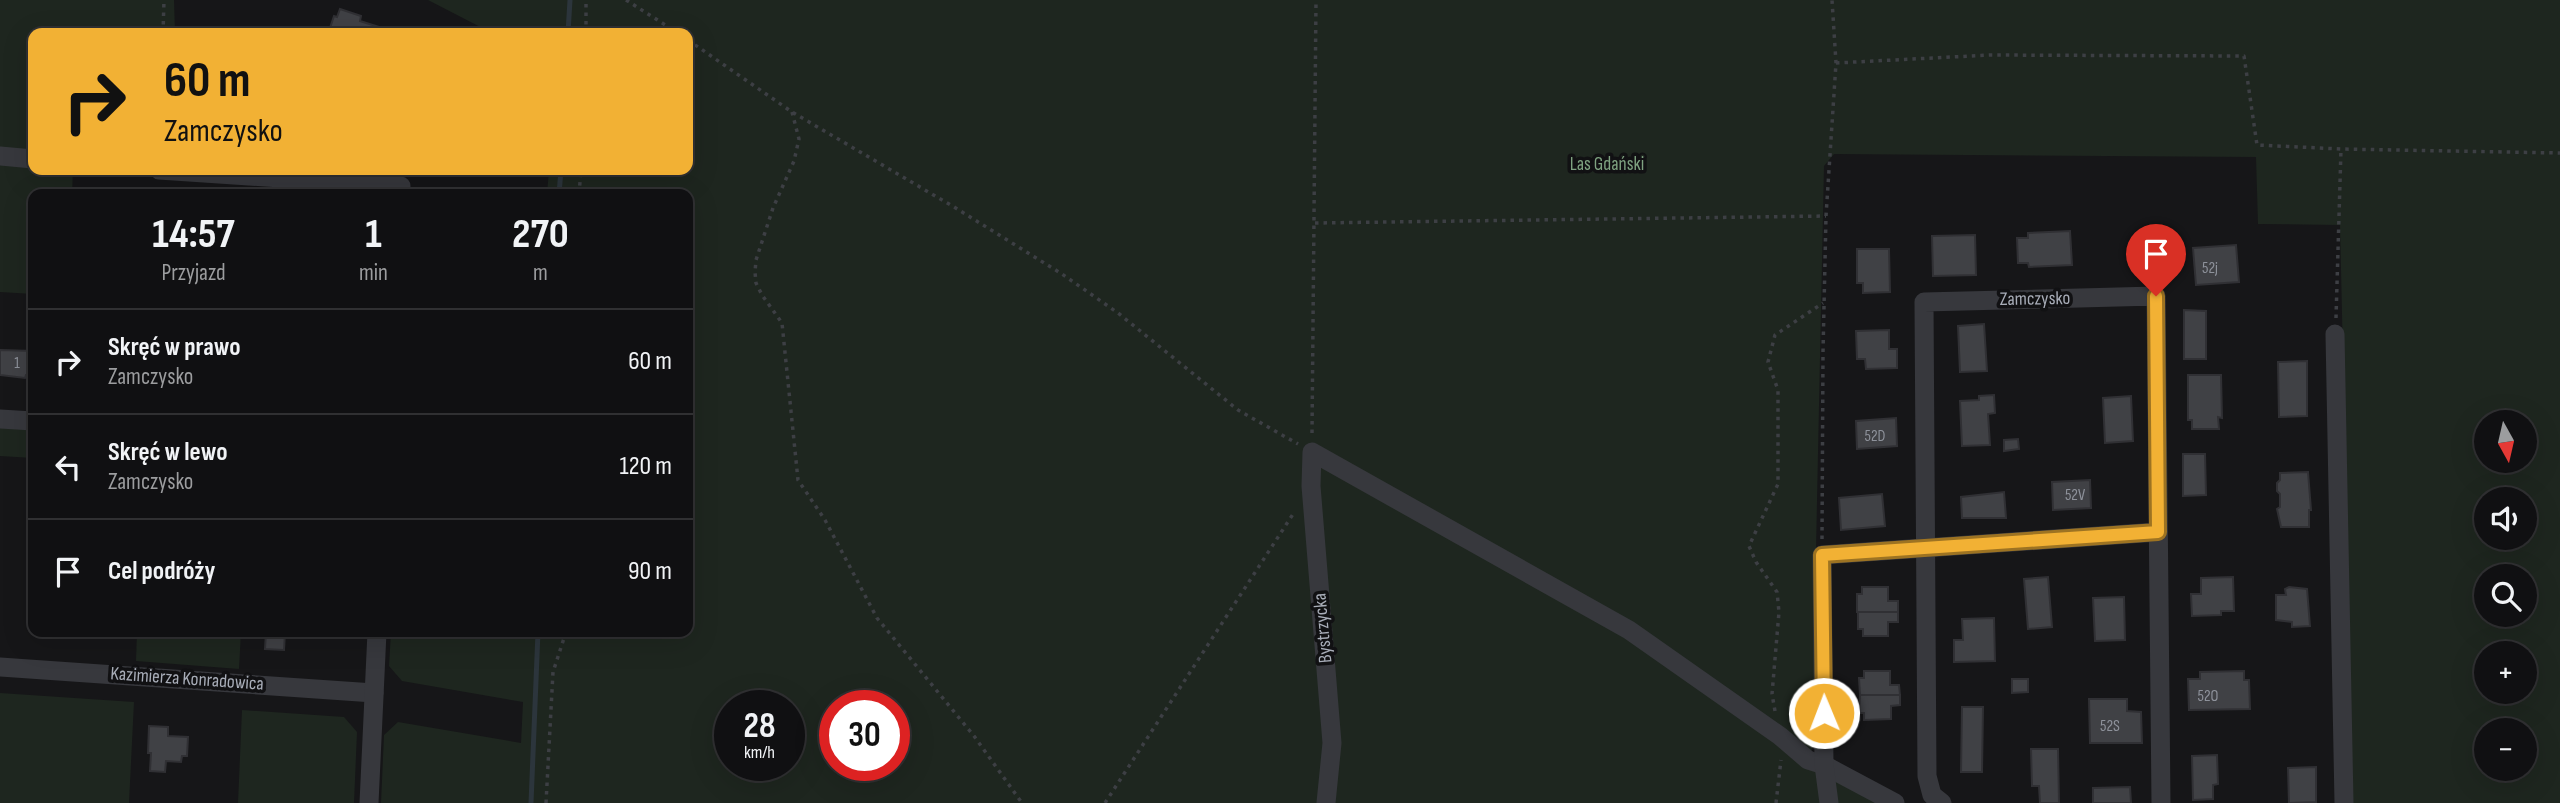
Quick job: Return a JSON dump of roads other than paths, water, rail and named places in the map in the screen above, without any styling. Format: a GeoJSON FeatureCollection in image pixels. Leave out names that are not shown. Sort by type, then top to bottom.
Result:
{"type":"FeatureCollection","features":[{"type":"Feature","properties":{"kind":"street"},"geometry":{"type":"LineString","coordinates":[[0,156],[28,159]]}},
{"type":"Feature","properties":{"kind":"street"},"geometry":{"type":"LineString","coordinates":[[235,175],[401,186],[401,189]]}},
{"type":"Feature","properties":{"kind":"street","name":"Zamczysko"},"geometry":{"type":"LineString","coordinates":[[1942,803],[1932,794],[1927,776],[1924,302],[2156,296],[2161,803]]}},
{"type":"Feature","properties":{"kind":"street"},"geometry":{"type":"LineString","coordinates":[[2335,334],[2344,803]]}},
{"type":"Feature","properties":{"kind":"street"},"geometry":{"type":"LineString","coordinates":[[0,419],[28,421]]}},
{"type":"Feature","properties":{"kind":"street","name":"Bystrzycka"},"geometry":{"type":"LineString","coordinates":[[1326,803],[1332,743],[1311,486],[1312,452],[1629,630],[1780,736],[1808,760],[1824,765]]}},
{"type":"Feature","properties":{"kind":"street"},"geometry":{"type":"LineString","coordinates":[[1829,803],[1824,765],[1822,555],[2158,532]]}},
{"type":"Feature","properties":{"kind":"street"},"geometry":{"type":"LineString","coordinates":[[369,803],[377,637]]}},
{"type":"Feature","properties":{"kind":"street","name":"Kazimierza Konradowica"},"geometry":{"type":"LineString","coordinates":[[0,667],[374,692]]}},
{"type":"Feature","properties":{"kind":"street"},"geometry":{"type":"LineString","coordinates":[[1824,765],[1895,803]]}},
{"type":"Feature","properties":{"kind":"waterway"},"geometry":{"type":"LineString","coordinates":[[568,28],[570,0]]}},
{"type":"Feature","properties":{"kind":"waterway"},"geometry":{"type":"LineString","coordinates":[[559,189],[561,175]]}},
{"type":"Feature","properties":{"kind":"waterway"},"geometry":{"type":"LineString","coordinates":[[531,803],[538,637]]}},
{"type":"Feature","properties":{"kind":"park label","name":"Las Gdański"},"geometry":{"type":"Point","coordinates":[1607,164]}}]}
